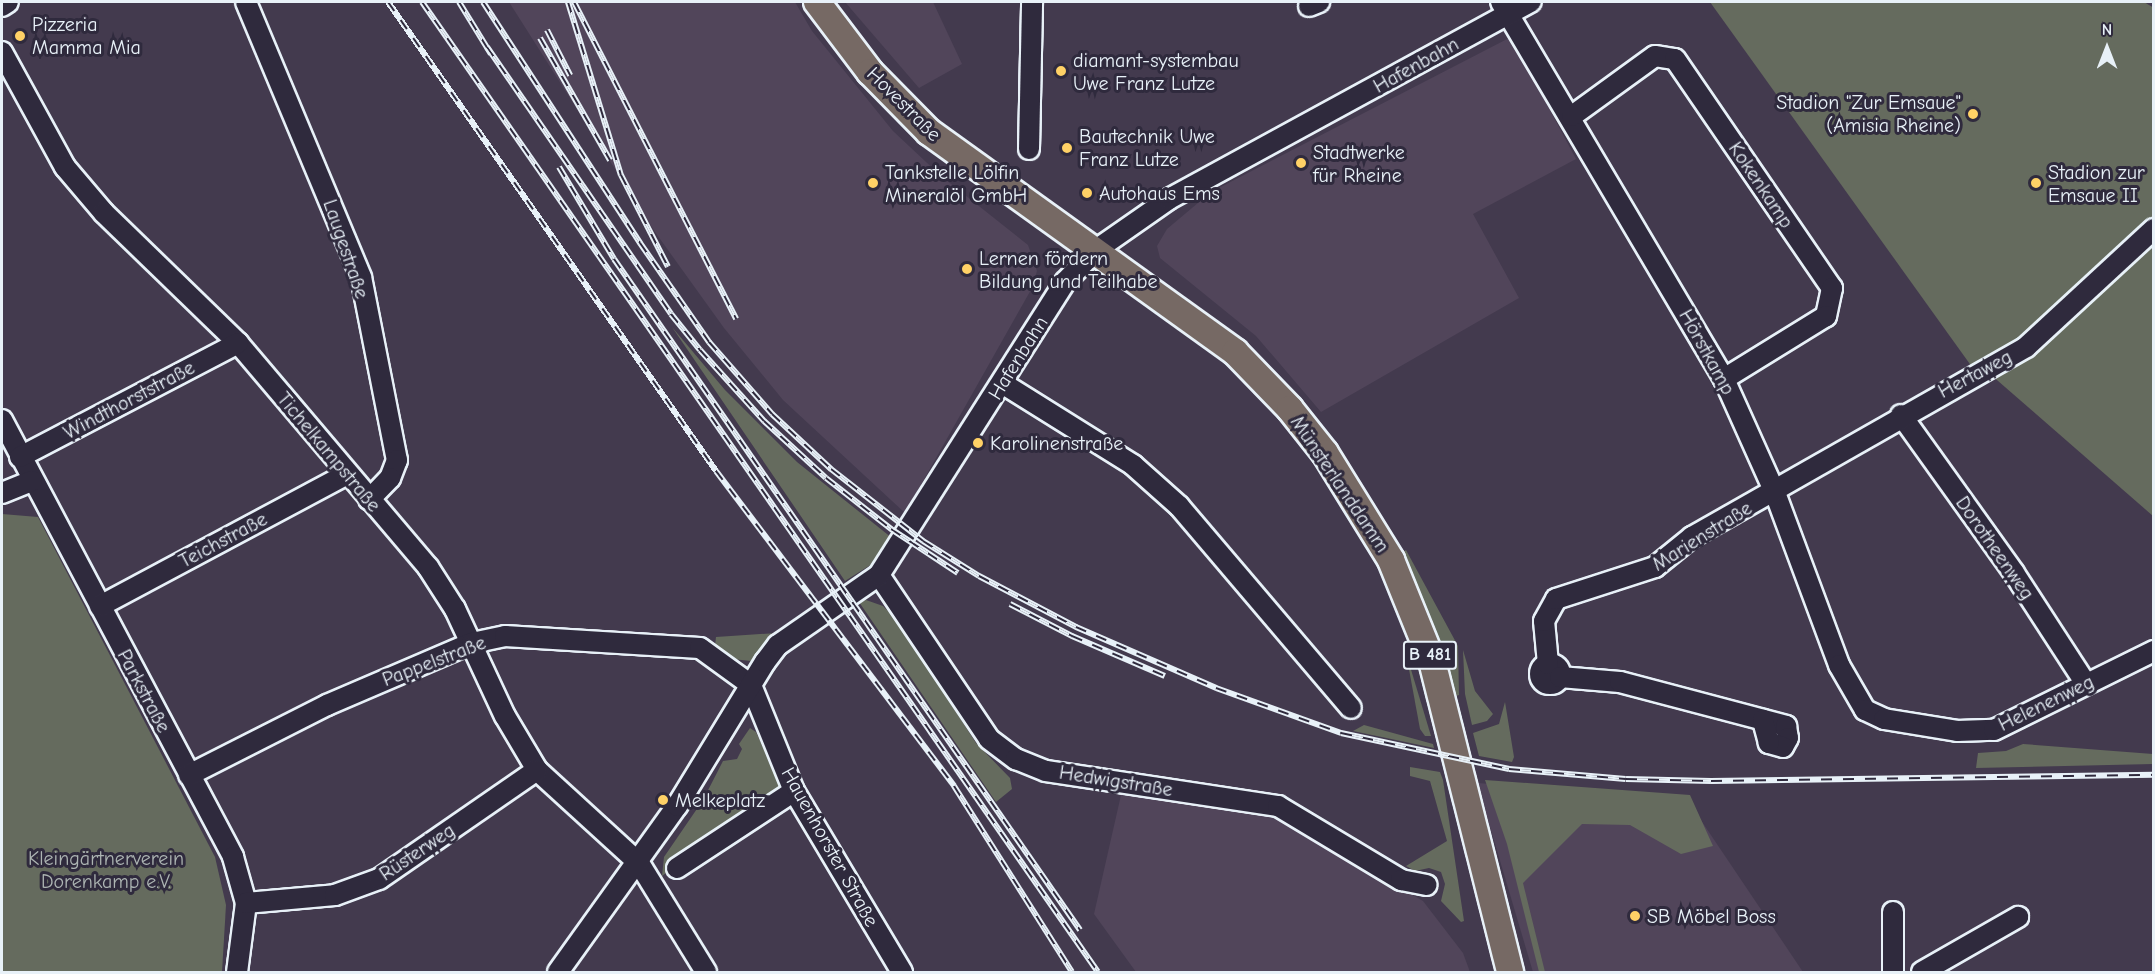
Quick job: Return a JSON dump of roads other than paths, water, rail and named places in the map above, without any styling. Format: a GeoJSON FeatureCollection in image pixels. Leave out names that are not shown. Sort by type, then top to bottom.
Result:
{"type":"FeatureCollection","features":[{"type":"Feature","properties":{"kind":"main road","name":"Hovestraße"},"geometry":{"type":"LineString","coordinates":[[818,2],[870,72],[929,132],[1096,250]]}},
{"type":"Feature","properties":{"kind":"main road","name":"Münsterlanddamm"},"geometry":{"type":"LineString","coordinates":[[1096,250],[1178,308],[1262,377],[1325,453],[1362,509],[1391,560],[1432,661],[1510,972]]}},
{"type":"Feature","properties":{"kind":"street"},"geometry":{"type":"LineString","coordinates":[[2,6],[8,2]]}},
{"type":"Feature","properties":{"kind":"street","name":"Laugestraße"},"geometry":{"type":"LineString","coordinates":[[246,2],[361,277],[398,460],[390,478],[369,500]]}},
{"type":"Feature","properties":{"kind":"street"},"geometry":{"type":"LineString","coordinates":[[1029,148],[1032,2]]}},
{"type":"Feature","properties":{"kind":"street"},"geometry":{"type":"LineString","coordinates":[[1505,8],[1531,2]]}},
{"type":"Feature","properties":{"kind":"street","name":"Hafenbahn"},"geometry":{"type":"LineString","coordinates":[[558,972],[639,863],[778,645],[879,575],[1065,282],[1096,250],[1169,199],[1505,8]]}},
{"type":"Feature","properties":{"kind":"street","name":"Hörstkamp"},"geometry":{"type":"LineString","coordinates":[[1505,8],[1572,116],[1724,378],[1774,490],[1839,665],[1865,710]]}},
{"type":"Feature","properties":{"kind":"street","name":"Tichelkampstraße"},"geometry":{"type":"LineString","coordinates":[[2,52],[65,167],[104,213],[238,343],[428,567],[472,643],[505,716],[537,770],[639,863],[706,972]]}},
{"type":"Feature","properties":{"kind":"street","name":"Kokenkamp"},"geometry":{"type":"LineString","coordinates":[[1572,116],[1654,57],[1675,59],[1832,288],[1826,316],[1724,378]]}},
{"type":"Feature","properties":{"kind":"street","name":"Hertaweg"},"geometry":{"type":"LineString","coordinates":[[1774,490],[1901,415],[2026,347],[2154,229]]}},
{"type":"Feature","properties":{"kind":"street","name":"Windthorststraße"},"geometry":{"type":"LineString","coordinates":[[20,457],[238,343]]}},
{"type":"Feature","properties":{"kind":"street"},"geometry":{"type":"LineString","coordinates":[[1002,384],[1133,465],[1179,506],[1351,708]]}},
{"type":"Feature","properties":{"kind":"street","name":"Dorotheenweg"},"geometry":{"type":"LineString","coordinates":[[1901,415],[2014,573],[2086,684]]}},
{"type":"Feature","properties":{"kind":"street","name":"Parkstraße"},"geometry":{"type":"LineString","coordinates":[[2,420],[32,481],[233,857],[246,903],[237,972]]}},
{"type":"Feature","properties":{"kind":"street","name":"Teichstraße"},"geometry":{"type":"LineString","coordinates":[[99,606],[347,474]]}},
{"type":"Feature","properties":{"kind":"street"},"geometry":{"type":"LineString","coordinates":[[2,493],[32,481]]}},
{"type":"Feature","properties":{"kind":"street","name":"Marienstraße"},"geometry":{"type":"LineString","coordinates":[[1763,720],[1620,682],[1554,670],[1544,621],[1556,599],[1655,567],[1692,537],[1774,490]]}},
{"type":"Feature","properties":{"kind":"street","name":"Hedwigstraße"},"geometry":{"type":"LineString","coordinates":[[879,575],[989,739],[1016,759],[1046,771],[1278,806],[1401,880],[1427,885]]}},
{"type":"Feature","properties":{"kind":"street","name":"Pappelstraße"},"geometry":{"type":"LineString","coordinates":[[189,775],[327,705],[472,643],[505,636],[700,648],[751,686]]}},
{"type":"Feature","properties":{"kind":"street","name":"Helenenweg"},"geometry":{"type":"LineString","coordinates":[[1865,710],[1884,719],[1980,733],[1994,730],[2154,651]]}},
{"type":"Feature","properties":{"kind":"street","name":"Hauenhorster Straße"},"geometry":{"type":"LineString","coordinates":[[751,686],[794,791],[902,972]]}},
{"type":"Feature","properties":{"kind":"street","name":"Rüsterweg"},"geometry":{"type":"LineString","coordinates":[[246,903],[335,895],[379,879],[537,770]]}},
{"type":"Feature","properties":{"kind":"street"},"geometry":{"type":"LineString","coordinates":[[677,868],[794,791]]}},
{"type":"Feature","properties":{"kind":"street"},"geometry":{"type":"LineString","coordinates":[[1893,912],[1893,972]]}},
{"type":"Feature","properties":{"kind":"street"},"geometry":{"type":"LineString","coordinates":[[1923,972],[2018,916]]}},
{"type":"Feature","properties":{"kind":"railway"},"geometry":{"type":"LineString","coordinates":[[388,2],[716,471],[954,786],[1072,972]]}},
{"type":"Feature","properties":{"kind":"railway"},"geometry":{"type":"LineString","coordinates":[[422,2],[1098,972]]}},
{"type":"Feature","properties":{"kind":"railway"},"geometry":{"type":"LineString","coordinates":[[459,2],[491,54]]}},
{"type":"Feature","properties":{"kind":"railway"},"geometry":{"type":"LineString","coordinates":[[483,2],[640,243],[709,342],[772,414],[831,469],[923,541],[979,576],[1076,627],[1216,688],[1341,733],[1509,769],[1626,779],[1711,781],[2154,775]]}},
{"type":"Feature","properties":{"kind":"railway"},"geometry":{"type":"LineString","coordinates":[[568,2],[621,175],[668,267]]}},
{"type":"Feature","properties":{"kind":"railway"},"geometry":{"type":"LineString","coordinates":[[574,2],[736,319]]}},
{"type":"Feature","properties":{"kind":"railway"},"geometry":{"type":"LineString","coordinates":[[547,30],[570,75]]}},
{"type":"Feature","properties":{"kind":"railway"},"geometry":{"type":"LineString","coordinates":[[540,38],[610,160]]}},
{"type":"Feature","properties":{"kind":"railway"},"geometry":{"type":"LineString","coordinates":[[487,47],[671,314],[700,350],[764,421],[826,478],[891,529],[958,573]]}},
{"type":"Feature","properties":{"kind":"railway"},"geometry":{"type":"LineString","coordinates":[[559,167],[614,259],[1080,930]]}},
{"type":"Feature","properties":{"kind":"railway"},"geometry":{"type":"LineString","coordinates":[[1010,604],[1072,636],[1165,676]]}},
{"type":"Feature","properties":{"kind":"place","name":"Pizzeria Mamma Mia"},"geometry":{"type":"Point","coordinates":[20,36]}},
{"type":"Feature","properties":{"kind":"place","name":"diamant-systembau Uwe Franz Lutze"},"geometry":{"type":"Point","coordinates":[1061,71]}},
{"type":"Feature","properties":{"kind":"place","name":"Stadion \"Zur Emsaue\" (Amisia Rheine)"},"geometry":{"type":"Point","coordinates":[1973,114]}},
{"type":"Feature","properties":{"kind":"place","name":"Bautechnik Uwe Franz Lutze"},"geometry":{"type":"Point","coordinates":[1067,148]}},
{"type":"Feature","properties":{"kind":"place","name":"Stadtwerke für Rheine"},"geometry":{"type":"Point","coordinates":[1301,163]}},
{"type":"Feature","properties":{"kind":"place","name":"Tankstelle Lölfin Mineralöl GmbH"},"geometry":{"type":"Point","coordinates":[873,183]}},
{"type":"Feature","properties":{"kind":"place","name":"Stadion zur Emsaue II"},"geometry":{"type":"Point","coordinates":[2036,183]}},
{"type":"Feature","properties":{"kind":"place","name":"Autohaus Ems"},"geometry":{"type":"Point","coordinates":[1087,193]}},
{"type":"Feature","properties":{"kind":"place","name":"Lernen fördern Bildung und Teilhabe"},"geometry":{"type":"Point","coordinates":[967,269]}},
{"type":"Feature","properties":{"kind":"place","name":"Karolinenstraße"},"geometry":{"type":"Point","coordinates":[978,443]}},
{"type":"Feature","properties":{"kind":"place","name":"Melkeplatz"},"geometry":{"type":"Point","coordinates":[663,800]}},
{"type":"Feature","properties":{"kind":"place","name":"SB Möbel Boss"},"geometry":{"type":"Point","coordinates":[1635,916]}},
{"type":"Feature","properties":{"kind":"park label","name":"Kleingärtnerverein Dorenkamp e.V."},"geometry":{"type":"Point","coordinates":[106,870]}}]}
